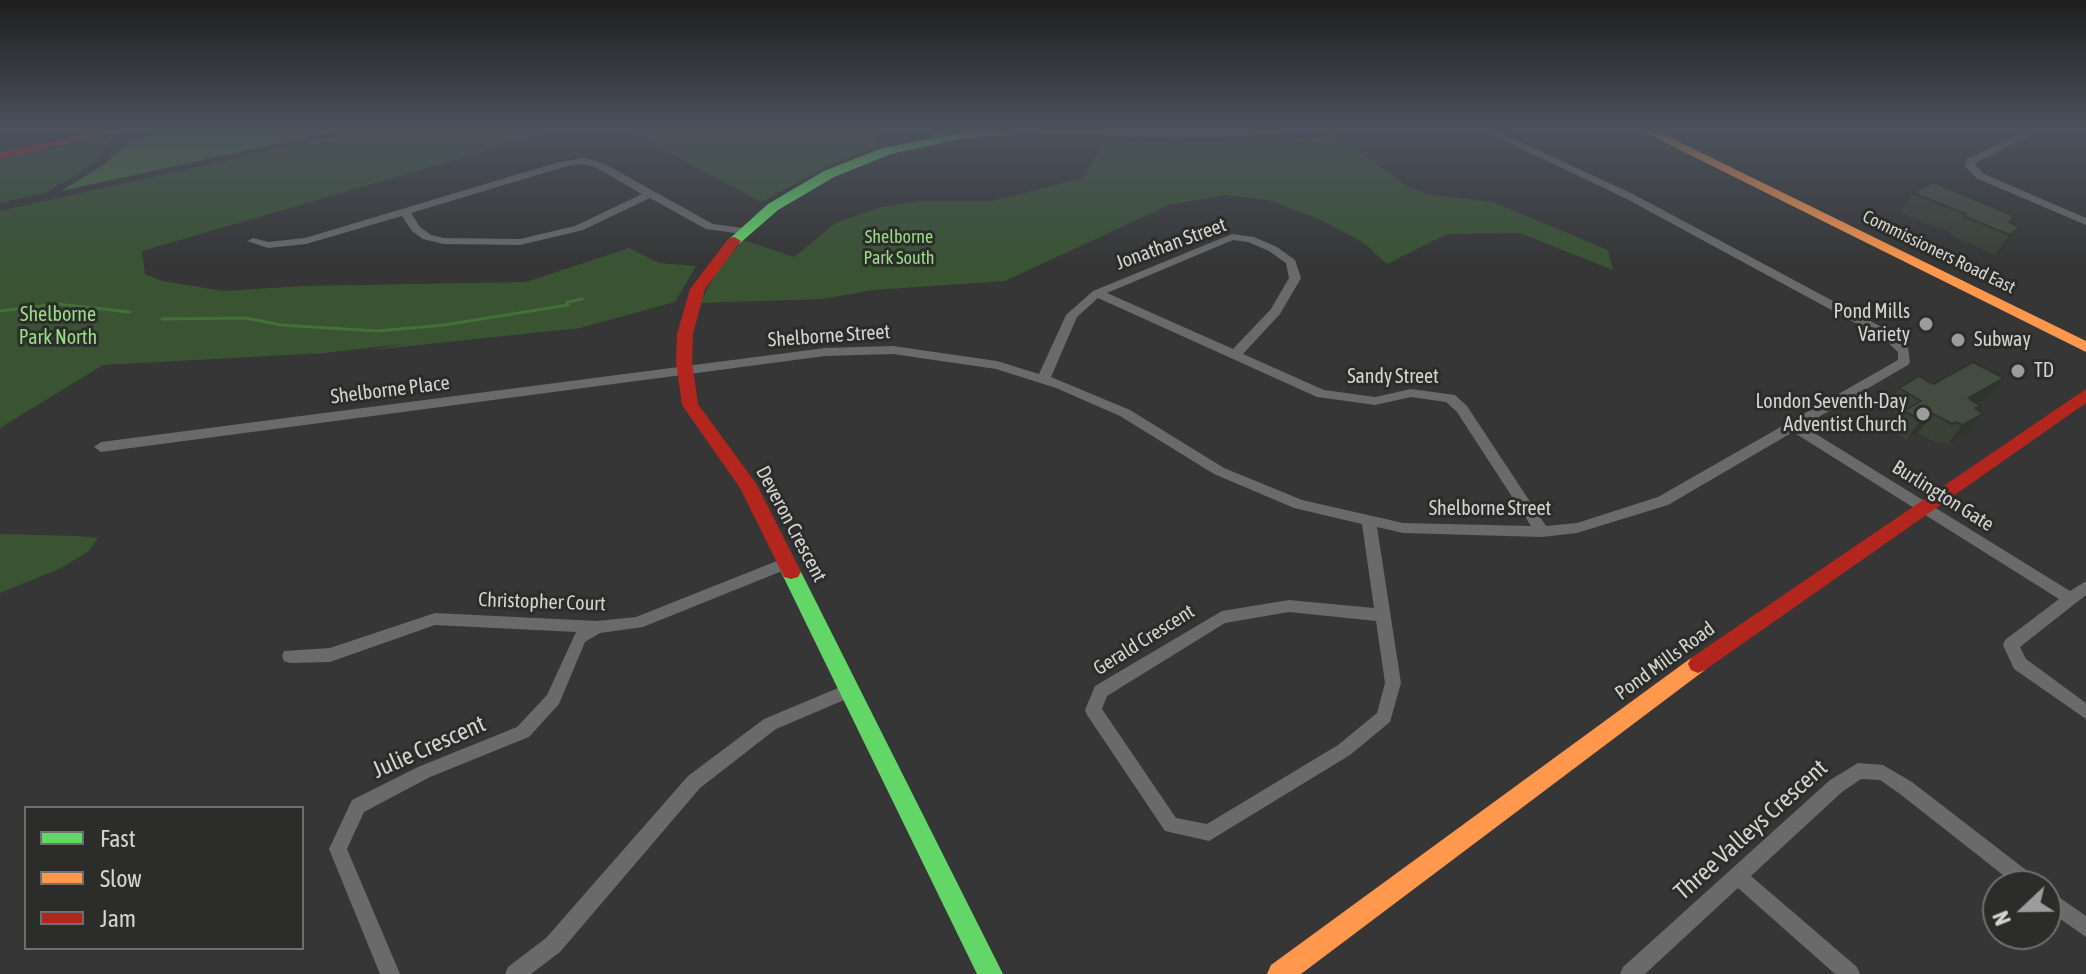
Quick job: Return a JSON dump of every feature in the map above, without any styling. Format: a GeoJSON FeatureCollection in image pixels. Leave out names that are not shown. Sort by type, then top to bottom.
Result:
{"type":"FeatureCollection","features":[{"type":"Feature","properties":{"kind":"main road","name":"Deveron Crescent"},"geometry":{"type":"LineString","coordinates":[[827,175],[773,207],[743,231],[698,289],[685,334],[684,372],[690,405],[748,485],[990,974]]}},
{"type":"Feature","properties":{"kind":"main road","name":"Commissioners Road East"},"geometry":{"type":"LineString","coordinates":[[1738,175],[2086,349]]}},
{"type":"Feature","properties":{"kind":"main road","name":"Commissioners Road East"},"geometry":{"type":"LineString","coordinates":[[1755,175],[2086,337]]}},
{"type":"Feature","properties":{"kind":"main road","name":"Pond Mills Road"},"geometry":{"type":"LineString","coordinates":[[1280,974],[1721,647],[2086,395]]}},
{"type":"Feature","properties":{"kind":"street"},"geometry":{"type":"LineString","coordinates":[[253,241],[268,245],[306,241],[526,175]]}},
{"type":"Feature","properties":{"kind":"street"},"geometry":{"type":"LineString","coordinates":[[617,175],[710,227],[743,231]]}},
{"type":"Feature","properties":{"kind":"street","name":"Shelborne Street"},"geometry":{"type":"LineString","coordinates":[[684,372],[825,352],[893,350],[997,365],[1125,413],[1219,471],[1299,504],[1403,528],[1542,532],[1577,528],[1663,501],[1904,362],[1904,351],[1887,335],[1629,196],[1585,175]]}},
{"type":"Feature","properties":{"kind":"street"},"geometry":{"type":"LineString","coordinates":[[1979,175],[2086,222]]}},
{"type":"Feature","properties":{"kind":"street"},"geometry":{"type":"LineString","coordinates":[[406,213],[416,229],[427,237],[444,241],[520,242],[579,228],[650,194]]}},
{"type":"Feature","properties":{"kind":"street","name":"Jonathan Street"},"geometry":{"type":"LineString","coordinates":[[1043,380],[1072,315],[1097,293],[1232,237],[1250,239],[1291,262],[1295,278],[1276,311],[1235,354]]}},
{"type":"Feature","properties":{"kind":"street","name":"Sandy Street"},"geometry":{"type":"LineString","coordinates":[[1097,293],[1322,394],[1375,401],[1411,393],[1450,398],[1462,409],[1542,532]]}},
{"type":"Feature","properties":{"kind":"street","name":"Shelborne Place"},"geometry":{"type":"LineString","coordinates":[[101,447],[684,372]]}},
{"type":"Feature","properties":{"kind":"street","name":"Burlington Gate"},"geometry":{"type":"LineString","coordinates":[[1794,427],[2071,599]]}},
{"type":"Feature","properties":{"kind":"street","name":"Gerald Crescent"},"geometry":{"type":"LineString","coordinates":[[1369,520],[1383,615],[1393,683],[1384,717],[1344,750],[1209,833],[1171,825],[1093,710],[1101,691],[1222,617],[1289,606],[1383,615]]}},
{"type":"Feature","properties":{"kind":"street","name":"Christopher Court"},"geometry":{"type":"LineString","coordinates":[[290,656],[330,655],[435,619],[597,627],[637,623],[787,563]]}},
{"type":"Feature","properties":{"kind":"street"},"geometry":{"type":"LineString","coordinates":[[2086,587],[2011,645],[2020,664],[2086,712]]}},
{"type":"Feature","properties":{"kind":"street","name":"Julie Crescent"},"geometry":{"type":"LineString","coordinates":[[390,974],[338,849],[358,806],[424,772],[523,732],[553,699],[579,638],[597,627]]}},
{"type":"Feature","properties":{"kind":"street"},"geometry":{"type":"LineString","coordinates":[[515,974],[553,945],[694,782],[770,724],[850,690]]}},
{"type":"Feature","properties":{"kind":"street","name":"Three Valleys Crescent"},"geometry":{"type":"LineString","coordinates":[[1630,974],[1836,786],[1858,771],[1883,773],[2011,870]]}},
{"type":"Feature","properties":{"kind":"street"},"geometry":{"type":"LineString","coordinates":[[1739,877],[1850,974]]}},
{"type":"Feature","properties":{"kind":"street"},"geometry":{"type":"LineString","coordinates":[[2062,909],[2086,928]]}},
{"type":"Feature","properties":{"kind":"green space"},"geometry":{"type":"Polygon","coordinates":[[[0,175],[75,175],[47,192],[0,203],[0,175]]]}},
{"type":"Feature","properties":{"kind":"green space"},"geometry":{"type":"Polygon","coordinates":[[[86,175],[132,175],[61,191],[86,175]]]}},
{"type":"Feature","properties":{"kind":"green space","name":"Shelborne Park North"},"geometry":{"type":"Polygon","coordinates":[[[160,175],[402,175],[142,251],[145,274],[162,281],[224,291],[302,286],[526,282],[629,248],[659,263],[696,266],[675,302],[580,328],[371,350],[403,344],[325,353],[103,365],[0,428],[0,211],[160,175]]]}},
{"type":"Feature","properties":{"kind":"green space"},"geometry":{"type":"Polygon","coordinates":[[[711,175],[811,175],[761,202],[711,175]]]}},
{"type":"Feature","properties":{"kind":"green space","name":"Shelborne Park South"},"geometry":{"type":"Polygon","coordinates":[[[1084,175],[1392,175],[1408,187],[1433,195],[1493,202],[1608,250],[1613,270],[1520,233],[1447,234],[1387,264],[1364,243],[1319,219],[1269,200],[1225,195],[1169,205],[1005,281],[874,290],[822,299],[700,303],[715,274],[743,240],[794,257],[837,222],[881,207],[923,201],[993,201],[1084,175]]]}},
{"type":"Feature","properties":{"kind":"green space"},"geometry":{"type":"Polygon","coordinates":[[[0,534],[98,538],[89,551],[59,569],[0,593],[0,534]]]}},
{"type":"Feature","properties":{"kind":"building"},"geometry":{"type":"Polygon","coordinates":[[[1933,182],[2015,216],[2009,222],[2020,227],[2010,235],[1913,193],[1933,182]]]}},
{"type":"Feature","properties":{"kind":"building"},"geometry":{"type":"Polygon","coordinates":[[[1973,362],[2004,378],[1968,398],[1981,406],[1975,408],[1983,414],[1963,425],[1952,424],[1933,414],[1921,420],[1904,411],[1921,401],[1899,388],[1919,376],[1933,384],[1973,362]]]}},
{"type":"Feature","properties":{"kind":"waterway"},"geometry":{"type":"LineString","coordinates":[[162,319],[246,318],[281,325],[377,331],[444,325],[568,305],[567,302],[582,299]]}},
{"type":"Feature","properties":{"kind":"waterway"},"geometry":{"type":"LineString","coordinates":[[0,311],[57,304],[130,312]]}},
{"type":"Feature","properties":{"kind":"traffic: fast"},"geometry":{"type":"LineString","coordinates":[[734,241],[773,207],[827,175]]}},
{"type":"Feature","properties":{"kind":"traffic: fast"},"geometry":{"type":"LineString","coordinates":[[791,572],[990,974]]}},
{"type":"Feature","properties":{"kind":"traffic: slow"},"geometry":{"type":"LineString","coordinates":[[1738,175],[2086,347]]}},
{"type":"Feature","properties":{"kind":"traffic: slow"},"geometry":{"type":"LineString","coordinates":[[1280,974],[1698,664]]}},
{"type":"Feature","properties":{"kind":"traffic: jam"},"geometry":{"type":"LineString","coordinates":[[734,241],[698,289],[685,334],[684,362],[690,405],[748,485],[791,572]]}},
{"type":"Feature","properties":{"kind":"traffic: jam"},"geometry":{"type":"LineString","coordinates":[[1698,664],[2086,395]]}},
{"type":"Feature","properties":{"kind":"place","name":"Pond Mills Variety"},"geometry":{"type":"Point","coordinates":[1926,324]}},
{"type":"Feature","properties":{"kind":"place","name":"Subway"},"geometry":{"type":"Point","coordinates":[1958,340]}},
{"type":"Feature","properties":{"kind":"place","name":"TD"},"geometry":{"type":"Point","coordinates":[2018,371]}},
{"type":"Feature","properties":{"kind":"place","name":"London Seventh-Day Adventist Church"},"geometry":{"type":"Point","coordinates":[1923,414]}}]}
